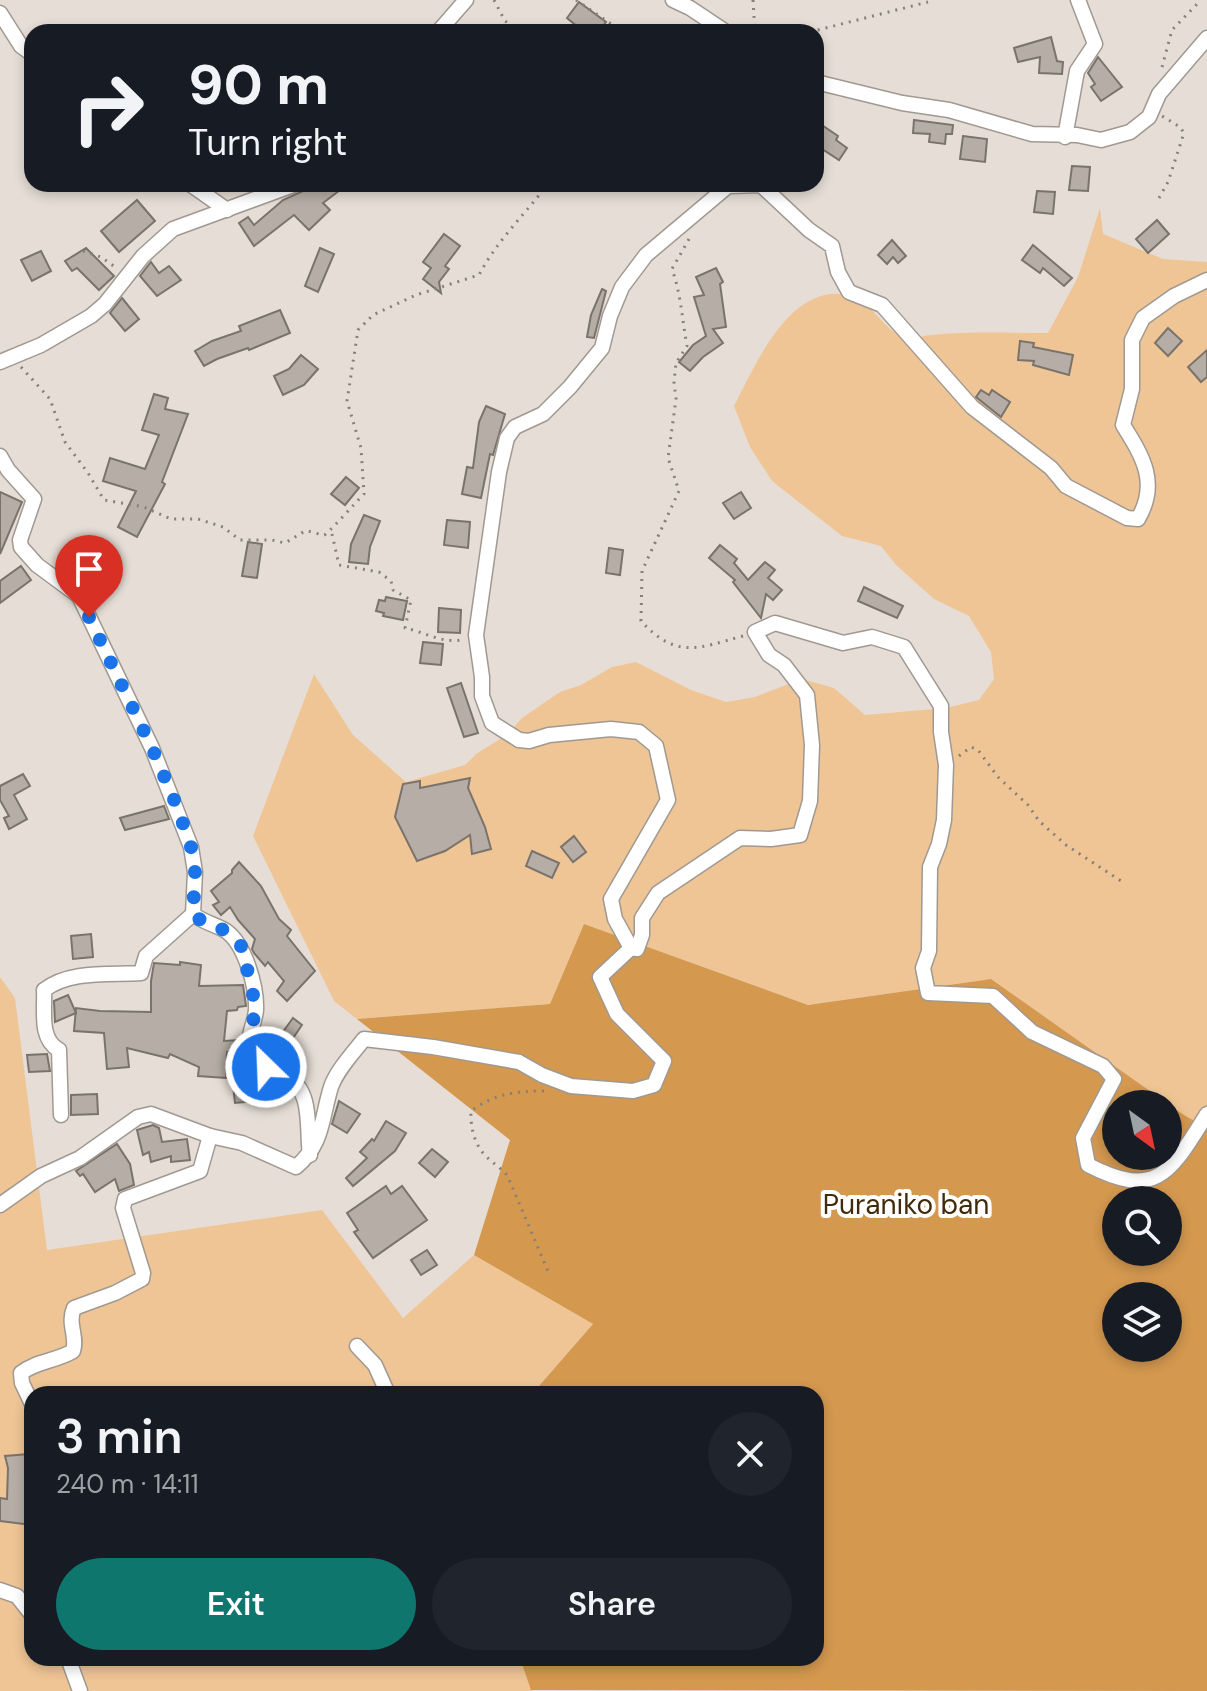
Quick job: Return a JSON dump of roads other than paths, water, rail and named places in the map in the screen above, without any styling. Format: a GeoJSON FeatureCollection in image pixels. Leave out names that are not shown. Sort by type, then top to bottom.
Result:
{"type":"FeatureCollection","features":[{"type":"Feature","properties":{"kind":"street"},"geometry":{"type":"LineString","coordinates":[[445,24],[466,0]]}},
{"type":"Feature","properties":{"kind":"street"},"geometry":{"type":"LineString","coordinates":[[673,0],[695,6],[716,24]]}},
{"type":"Feature","properties":{"kind":"street"},"geometry":{"type":"LineString","coordinates":[[1065,137],[1077,71],[1095,44],[1078,0]]}},
{"type":"Feature","properties":{"kind":"street"},"geometry":{"type":"LineString","coordinates":[[0,13],[24,48]]}},
{"type":"Feature","properties":{"kind":"street"},"geometry":{"type":"LineString","coordinates":[[824,84],[902,103],[949,110],[1032,134],[1077,135],[1101,140],[1130,132],[1149,117],[1159,94],[1207,38]]}},
{"type":"Feature","properties":{"kind":"street"},"geometry":{"type":"LineString","coordinates":[[201,192],[227,210]]}},
{"type":"Feature","properties":{"kind":"street"},"geometry":{"type":"LineString","coordinates":[[6,361],[91,316],[105,304],[143,256],[173,229],[275,192]]}},
{"type":"Feature","properties":{"kind":"street"},"geometry":{"type":"LineString","coordinates":[[631,948],[615,919],[611,899],[668,800],[656,746],[639,732],[611,729],[549,735],[529,741],[508,734],[492,723],[482,696],[476,635],[499,472],[507,438],[515,427],[543,414],[602,348],[622,287],[646,255],[721,192]]}},
{"type":"Feature","properties":{"kind":"street"},"geometry":{"type":"LineString","coordinates":[[768,192],[809,230],[832,246],[838,272],[849,292],[882,305],[972,407],[1051,468],[1066,486],[1127,518],[1138,519],[1147,503],[1148,482],[1145,460],[1123,425],[1132,389],[1132,340],[1143,318],[1174,296],[1207,280]]}},
{"type":"Feature","properties":{"kind":"street"},"geometry":{"type":"LineString","coordinates":[[0,456],[8,470],[34,499],[20,540],[21,547],[37,565],[79,596],[173,797],[191,847],[195,872],[193,914],[146,956],[141,973],[74,977],[56,981],[44,990],[45,1035],[50,1045],[59,1050],[61,1115]]}},
{"type":"Feature","properties":{"kind":"street"},"geometry":{"type":"LineString","coordinates":[[631,948],[637,949],[642,935],[642,918],[658,893],[740,838],[771,839],[800,835],[810,801],[812,745],[807,695],[784,665],[769,655],[755,632],[775,623],[843,643],[872,637],[904,647],[941,706],[946,765],[944,820],[930,867],[929,951],[923,968],[928,993],[993,996],[1032,1032],[1103,1066],[1114,1079],[1083,1138],[1088,1165],[1112,1177],[1143,1181],[1164,1175],[1207,1114]]}},
{"type":"Feature","properties":{"kind":"street"},"geometry":{"type":"LineString","coordinates":[[193,914],[204,923],[224,930],[242,947],[256,1008],[248,1043],[253,1055],[266,1067],[290,1078],[303,1094],[308,1111],[310,1155]]}},
{"type":"Feature","properties":{"kind":"street"},"geometry":{"type":"LineString","coordinates":[[0,1205],[41,1176],[92,1151],[138,1117],[151,1114],[210,1136],[242,1143],[296,1167],[310,1155],[323,1125],[332,1084],[364,1039],[519,1062],[571,1086],[633,1091],[654,1085],[664,1061],[617,1014],[600,977],[631,948]]}},
{"type":"Feature","properties":{"kind":"street"},"geometry":{"type":"LineString","coordinates":[[24,1387],[21,1373],[29,1367],[73,1351],[75,1346],[70,1328],[74,1308],[142,1279],[143,1273],[123,1208],[125,1199],[200,1171],[210,1136]]}},
{"type":"Feature","properties":{"kind":"street"},"geometry":{"type":"LineString","coordinates":[[357,1346],[375,1365],[384,1386]]}},
{"type":"Feature","properties":{"kind":"street"},"geometry":{"type":"LineString","coordinates":[[0,1590],[17,1596],[24,1605]]}},
{"type":"Feature","properties":{"kind":"street"},"geometry":{"type":"LineString","coordinates":[[71,1666],[80,1691]]}},
{"type":"Feature","properties":{"kind":"park label","name":"Puraniko ban"},"geometry":{"type":"Point","coordinates":[906,1204]}}]}
